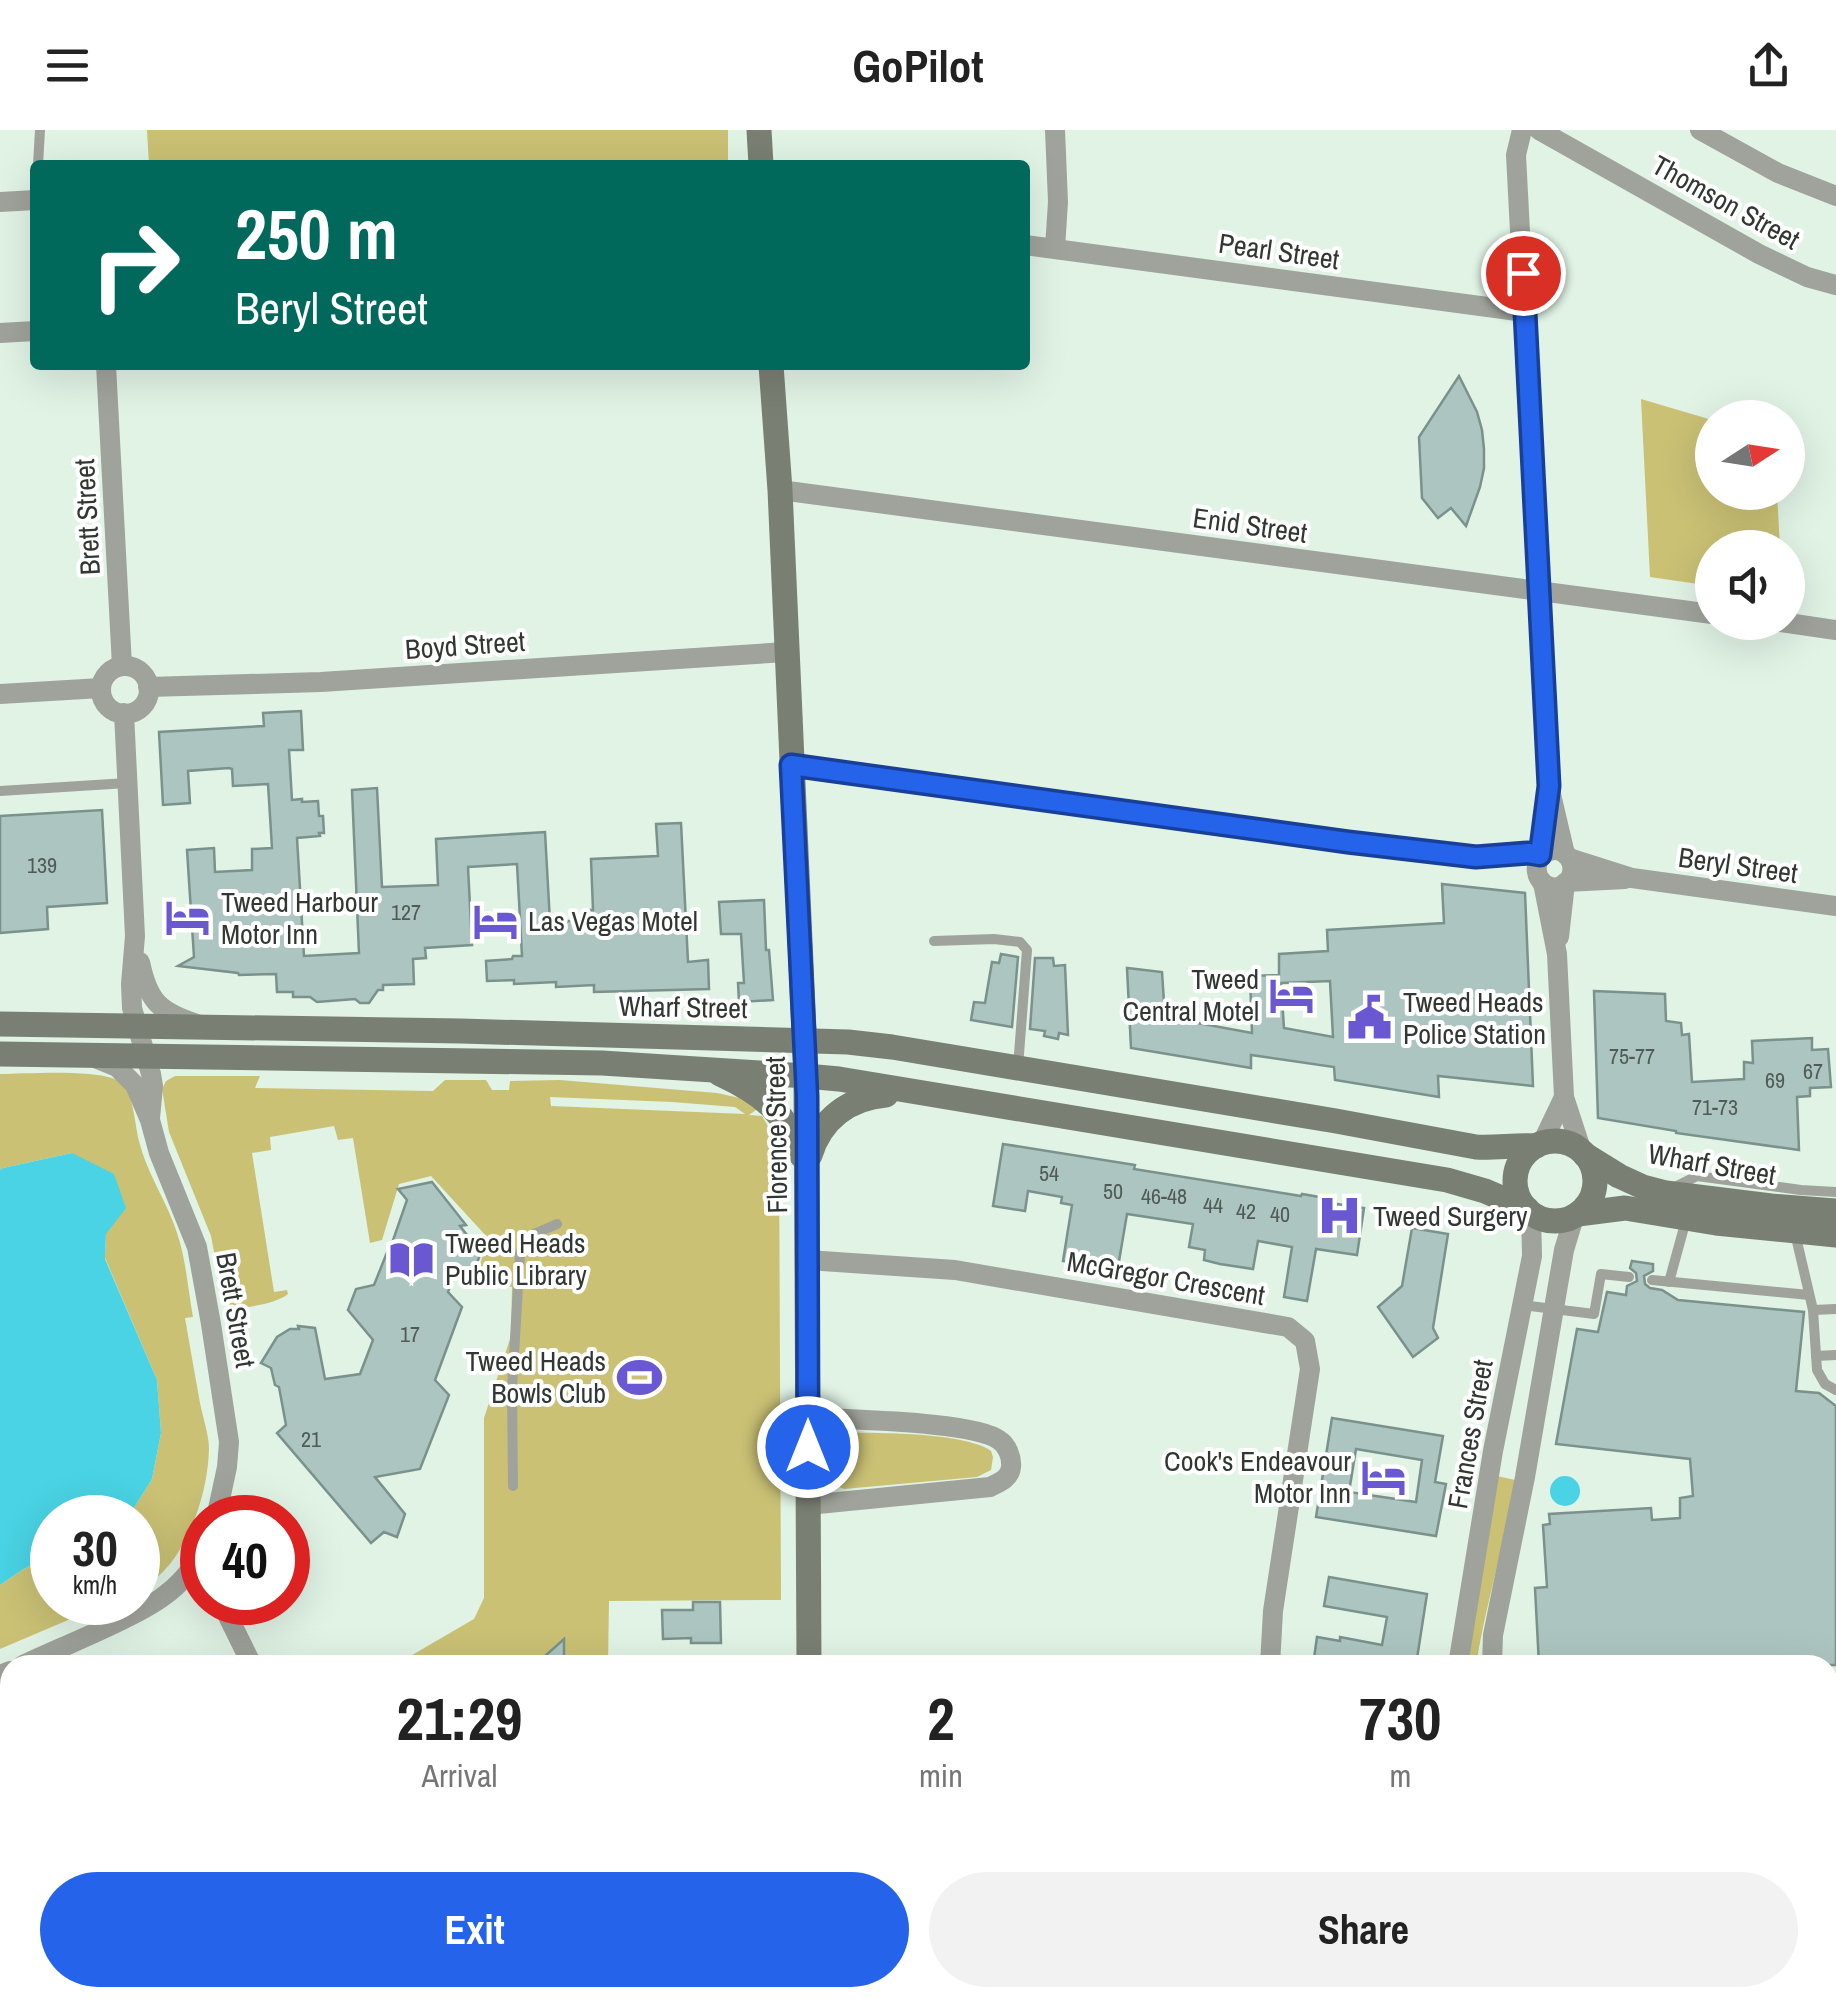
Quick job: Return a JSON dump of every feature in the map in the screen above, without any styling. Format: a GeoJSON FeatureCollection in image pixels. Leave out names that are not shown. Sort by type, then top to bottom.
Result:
{"type":"FeatureCollection","features":[{"type":"Feature","properties":{"kind":"main road"},"geometry":{"type":"LineString","coordinates":[[760,130],[761,160]]}},
{"type":"Feature","properties":{"kind":"main road","name":"Florence Street"},"geometry":{"type":"LineString","coordinates":[[771,370],[806,1076],[809,1655]]}},
{"type":"Feature","properties":{"kind":"main road","name":"Wharf Street"},"geometry":{"type":"LineString","coordinates":[[0,1024],[804,1040],[892,1047],[1476,1147],[1539,1145]]}},
{"type":"Feature","properties":{"kind":"main road","name":"Wharf Street"},"geometry":{"type":"LineString","coordinates":[[0,1054],[602,1062],[840,1079],[1447,1180],[1485,1191],[1529,1211]]}},
{"type":"Feature","properties":{"kind":"main road"},"geometry":{"type":"LineString","coordinates":[[708,1069],[751,1091],[780,1114],[807,1170]]}},
{"type":"Feature","properties":{"kind":"main road"},"geometry":{"type":"LineString","coordinates":[[807,1170],[817,1136],[841,1110],[858,1100],[912,1093]]}},
{"type":"Feature","properties":{"kind":"main road"},"geometry":{"type":"LineString","coordinates":[[1563,1142],[1584,1153],[1592,1166],[1593,1193],[1576,1216],[1552,1221],[1529,1211],[1520,1199],[1516,1175],[1526,1154],[1539,1145],[1563,1142]]}},
{"type":"Feature","properties":{"kind":"main road","name":"Wharf Street"},"geometry":{"type":"LineString","coordinates":[[1584,1153],[1643,1187],[1771,1206],[1836,1211]]}},
{"type":"Feature","properties":{"kind":"main road","name":"Wharf Street"},"geometry":{"type":"LineString","coordinates":[[1576,1216],[1625,1208],[1687,1219],[1836,1234]]}},
{"type":"Feature","properties":{"kind":"street"},"geometry":{"type":"LineString","coordinates":[[1054,130],[1058,202],[1055,248]]}},
{"type":"Feature","properties":{"kind":"street"},"geometry":{"type":"LineString","coordinates":[[1522,130],[1516,156],[1549,786],[1572,872],[1566,883],[1557,954],[1564,1097],[1584,1153]]}},
{"type":"Feature","properties":{"kind":"street","name":"Thomson Street"},"geometry":{"type":"LineString","coordinates":[[1540,130],[1760,254],[1807,277],[1836,285]]}},
{"type":"Feature","properties":{"kind":"street"},"geometry":{"type":"LineString","coordinates":[[1700,130],[1778,173],[1836,196]]}},
{"type":"Feature","properties":{"kind":"street"},"geometry":{"type":"LineString","coordinates":[[0,202],[30,200]]}},
{"type":"Feature","properties":{"kind":"street","name":"Pearl Street"},"geometry":{"type":"LineString","coordinates":[[1030,245],[1526,312]]}},
{"type":"Feature","properties":{"kind":"street"},"geometry":{"type":"LineString","coordinates":[[0,333],[30,331]]}},
{"type":"Feature","properties":{"kind":"street","name":"Brett Street"},"geometry":{"type":"LineString","coordinates":[[106,370],[122,666]]}},
{"type":"Feature","properties":{"kind":"street","name":"Enid Street"},"geometry":{"type":"LineString","coordinates":[[780,490],[1695,612]]}},
{"type":"Feature","properties":{"kind":"street"},"geometry":{"type":"LineString","coordinates":[[1805,625],[1836,630]]}},
{"type":"Feature","properties":{"kind":"street","name":"Boyd Street"},"geometry":{"type":"LineString","coordinates":[[148,687],[320,682],[786,652]]}},
{"type":"Feature","properties":{"kind":"street"},"geometry":{"type":"LineString","coordinates":[[122,666],[142,674],[148,687],[145,702],[124,714],[108,706],[101,688],[108,673],[122,666]]}},
{"type":"Feature","properties":{"kind":"street"},"geometry":{"type":"LineString","coordinates":[[0,694],[101,688]]}},
{"type":"Feature","properties":{"kind":"street","name":"Brett Street"},"geometry":{"type":"LineString","coordinates":[[124,714],[135,936],[132,1008],[150,1064],[150,1120]]}},
{"type":"Feature","properties":{"kind":"street"},"geometry":{"type":"LineString","coordinates":[[791,765],[1348,842],[1476,857],[1541,855],[1551,850],[1567,856]]}},
{"type":"Feature","properties":{"kind":"street"},"geometry":{"type":"LineString","coordinates":[[1549,786],[1541,855],[1536,866],[1557,954]]}},
{"type":"Feature","properties":{"kind":"street","name":"Beryl Street"},"geometry":{"type":"LineString","coordinates":[[1567,856],[1632,878],[1836,906]]}},
{"type":"Feature","properties":{"kind":"street"},"geometry":{"type":"LineString","coordinates":[[1476,857],[1554,887],[1566,883]]}},
{"type":"Feature","properties":{"kind":"street","name":"Beryl Street"},"geometry":{"type":"LineString","coordinates":[[1566,883],[1632,878]]}},
{"type":"Feature","properties":{"kind":"street","name":"Brett Street"},"geometry":{"type":"LineString","coordinates":[[135,936],[151,998],[175,1017],[210,1028]]}},
{"type":"Feature","properties":{"kind":"street","name":"Brett Street"},"geometry":{"type":"LineString","coordinates":[[82,1055],[117,1067],[135,1085],[196,1246],[229,1442],[221,1495]]}},
{"type":"Feature","properties":{"kind":"street"},"geometry":{"type":"LineString","coordinates":[[1539,1145],[1564,1097]]}},
{"type":"Feature","properties":{"kind":"street","name":"Frances Street"},"geometry":{"type":"LineString","coordinates":[[1460,1655],[1532,1256],[1529,1211]]}},
{"type":"Feature","properties":{"kind":"street"},"geometry":{"type":"LineString","coordinates":[[1493,1655],[1564,1250],[1576,1216]]}},
{"type":"Feature","properties":{"kind":"street","name":"McGregor Crescent"},"geometry":{"type":"LineString","coordinates":[[807,1260],[926,1267],[996,1276],[1288,1327],[1305,1341],[1310,1369],[1273,1611],[1271,1655]]}},
{"type":"Feature","properties":{"kind":"street"},"geometry":{"type":"LineString","coordinates":[[808,1418],[936,1425],[988,1434],[1003,1442],[1011,1463],[1005,1479],[990,1486],[808,1505]]}},
{"type":"Feature","properties":{"kind":"street"},"geometry":{"type":"LineString","coordinates":[[45,1655],[143,1611],[180,1583]]}},
{"type":"Feature","properties":{"kind":"street"},"geometry":{"type":"LineString","coordinates":[[232,1625],[247,1655]]}},
{"type":"Feature","properties":{"kind":"lane"},"geometry":{"type":"LineString","coordinates":[[38,160],[40,130]]}},
{"type":"Feature","properties":{"kind":"lane"},"geometry":{"type":"LineString","coordinates":[[0,791],[128,783]]}},
{"type":"Feature","properties":{"kind":"lane"},"geometry":{"type":"LineString","coordinates":[[934,940],[994,939],[1020,942],[1027,950],[1018,1068]]}},
{"type":"Feature","properties":{"kind":"lane"},"geometry":{"type":"LineString","coordinates":[[1666,1192],[1697,1176],[1836,1192]]}},
{"type":"Feature","properties":{"kind":"lane"},"geometry":{"type":"LineString","coordinates":[[1669,1282],[1687,1219]]}},
{"type":"Feature","properties":{"kind":"lane"},"geometry":{"type":"LineString","coordinates":[[513,1486],[512,1389],[520,1253],[534,1234],[556,1224]]}},
{"type":"Feature","properties":{"kind":"lane"},"geometry":{"type":"LineString","coordinates":[[1795,1232],[1813,1310],[1820,1377],[1836,1390]]}},
{"type":"Feature","properties":{"kind":"lane"},"geometry":{"type":"LineString","coordinates":[[1522,1304],[1594,1314],[1601,1274],[1629,1278]]}},
{"type":"Feature","properties":{"kind":"lane"},"geometry":{"type":"LineString","coordinates":[[1652,1280],[1808,1295]]}},
{"type":"Feature","properties":{"kind":"lane"},"geometry":{"type":"LineString","coordinates":[[1813,1310],[1836,1308]]}},
{"type":"Feature","properties":{"kind":"lane"},"geometry":{"type":"LineString","coordinates":[[1816,1356],[1836,1355]]}},
{"type":"Feature","properties":{"kind":"shaded area"},"geometry":{"type":"Polygon","coordinates":[[[147,130],[728,130],[728,160],[149,160],[147,130]]]}},
{"type":"Feature","properties":{"kind":"shaded area"},"geometry":{"type":"Polygon","coordinates":[[[1641,399],[1695,415],[1695,510],[1778,510],[1779,530],[1695,530],[1695,584],[1650,577],[1641,399]]]}},
{"type":"Feature","properties":{"kind":"shaded area"},"geometry":{"type":"Polygon","coordinates":[[[0,1074],[99,1075],[126,1087],[143,1153],[173,1221],[185,1264],[193,1317],[185,1318],[209,1449],[202,1495],[180,1495],[180,1549],[160,1574],[160,1495],[142,1495],[152,1479],[161,1433],[157,1380],[105,1258],[106,1234],[72,1153],[0,1170],[0,1074]]]}},
{"type":"Feature","properties":{"kind":"shaded area","name":"Tweed Heads Bowls Club"},"geometry":{"type":"Polygon","coordinates":[[[175,1076],[260,1076],[255,1088],[433,1091],[445,1080],[486,1080],[492,1090],[509,1090],[510,1081],[560,1080],[717,1093],[760,1107],[749,1115],[762,1116],[779,1145],[781,1600],[609,1601],[608,1655],[412,1655],[474,1619],[484,1598],[484,1418],[511,1336],[512,1287],[493,1285],[478,1271],[488,1238],[431,1176],[399,1184],[382,1240],[370,1243],[353,1138],[338,1140],[334,1126],[270,1137],[271,1150],[252,1153],[274,1292],[287,1290],[288,1294],[255,1306],[230,1306],[222,1295],[211,1236],[169,1132],[162,1089],[175,1076]],[[550,1097],[551,1106],[745,1114],[735,1107],[550,1097]]]}},
{"type":"Feature","properties":{"kind":"shaded area"},"geometry":{"type":"Polygon","coordinates":[[[845,1433],[963,1440],[991,1451],[991,1470],[977,1477],[844,1489],[827,1474],[825,1459],[832,1437],[845,1433]]]}},
{"type":"Feature","properties":{"kind":"shaded area"},"geometry":{"type":"Polygon","coordinates":[[[1497,1476],[1515,1480],[1478,1655],[1468,1655],[1497,1476]]]}},
{"type":"Feature","properties":{"kind":"shaded area"},"geometry":{"type":"Polygon","coordinates":[[[30,1566],[30,1625],[56,1625],[0,1649],[0,1585],[30,1566]]]}},
{"type":"Feature","properties":{"kind":"water"},"geometry":{"type":"Polygon","coordinates":[[[72,1153],[114,1174],[126,1208],[106,1234],[105,1259],[157,1380],[161,1433],[152,1479],[142,1495],[30,1495],[30,1566],[0,1585],[0,1170],[72,1153]]]}},
{"type":"Feature","properties":{"kind":"water"},"geometry":{"type":"Polygon","coordinates":[[[1565,1476],[1576,1480],[1580,1491],[1576,1502],[1565,1506],[1554,1502],[1550,1491],[1554,1480],[1565,1476]]]}},
{"type":"Feature","properties":{"kind":"building"},"geometry":{"type":"Polygon","coordinates":[[[1459,376],[1477,412],[1484,449],[1480,487],[1466,526],[1451,508],[1438,518],[1422,498],[1419,437],[1459,376]]]}},
{"type":"Feature","properties":{"kind":"building"},"geometry":{"type":"Polygon","coordinates":[[[301,711],[303,750],[289,750],[292,800],[318,801],[324,833],[297,838],[304,956],[359,953],[352,790],[377,788],[382,887],[438,885],[436,839],[545,832],[550,922],[589,920],[588,910],[593,910],[591,859],[658,856],[656,824],[681,823],[688,962],[708,960],[709,989],[594,992],[594,985],[556,987],[556,982],[487,981],[486,961],[522,956],[517,864],[468,867],[472,945],[425,948],[426,958],[413,959],[414,984],[383,985],[383,990],[378,990],[369,1003],[355,999],[317,1002],[310,997],[293,997],[293,992],[277,992],[276,974],[239,975],[178,966],[194,957],[187,850],[214,848],[215,872],[252,870],[252,849],[272,848],[268,784],[233,786],[229,768],[188,771],[190,803],[163,805],[159,732],[264,726],[263,713],[301,711]]]}},
{"type":"Feature","properties":{"kind":"building"},"geometry":{"type":"Polygon","coordinates":[[[102,810],[107,903],[47,907],[48,929],[0,933],[0,816],[102,810]]]}},
{"type":"Feature","properties":{"kind":"building"},"geometry":{"type":"Polygon","coordinates":[[[1442,884],[1525,893],[1533,1086],[1438,1076],[1439,1097],[1335,1080],[1334,1067],[1251,1055],[1251,1068],[1131,1048],[1127,968],[1162,972],[1165,1017],[1252,1033],[1250,976],[1279,975],[1279,954],[1328,951],[1327,930],[1444,923],[1442,884]],[[1330,981],[1281,983],[1284,1028],[1333,1037],[1330,981]]]}},
{"type":"Feature","properties":{"kind":"building"},"geometry":{"type":"Polygon","coordinates":[[[764,900],[773,1000],[739,1002],[738,983],[744,983],[741,934],[721,934],[719,902],[764,900]]]}},
{"type":"Feature","properties":{"kind":"building"},"geometry":{"type":"Polygon","coordinates":[[[1001,954],[1018,957],[1012,1027],[971,1020],[974,1002],[985,1003],[992,962],[999,963],[1001,954]]]}},
{"type":"Feature","properties":{"kind":"building"},"geometry":{"type":"Polygon","coordinates":[[[1035,958],[1053,958],[1054,966],[1065,965],[1068,1035],[1059,1033],[1058,1039],[1044,1036],[1045,1031],[1030,1029],[1035,958]]]}},
{"type":"Feature","properties":{"kind":"building"},"geometry":{"type":"Polygon","coordinates":[[[1594,991],[1665,994],[1666,1021],[1681,1023],[1682,1035],[1689,1034],[1692,1082],[1744,1079],[1744,1062],[1753,1063],[1752,1041],[1812,1038],[1812,1050],[1828,1049],[1831,1087],[1810,1088],[1810,1096],[1797,1097],[1799,1150],[1598,1118],[1594,991]]]}},
{"type":"Feature","properties":{"kind":"building"},"geometry":{"type":"Polygon","coordinates":[[[1003,1144],[1325,1198],[1324,1202],[1364,1208],[1357,1255],[1316,1249],[1307,1301],[1284,1297],[1292,1247],[1258,1241],[1253,1269],[1220,1264],[1204,1260],[1205,1250],[1189,1247],[1193,1224],[1127,1214],[1118,1267],[1063,1261],[1072,1205],[1061,1203],[1062,1197],[1028,1191],[1025,1211],[993,1206],[1003,1144]]]}},
{"type":"Feature","properties":{"kind":"building"},"geometry":{"type":"Polygon","coordinates":[[[432,1182],[466,1225],[460,1226],[481,1253],[473,1272],[454,1276],[448,1292],[462,1307],[435,1380],[449,1395],[420,1469],[375,1477],[405,1514],[397,1537],[384,1532],[371,1543],[277,1433],[286,1425],[279,1387],[271,1368],[261,1363],[277,1337],[290,1329],[299,1329],[298,1326],[315,1328],[325,1379],[360,1374],[373,1340],[348,1310],[356,1289],[374,1285],[390,1249],[407,1200],[398,1189],[432,1182]]]}},
{"type":"Feature","properties":{"kind":"building"},"geometry":{"type":"Polygon","coordinates":[[[1412,1228],[1448,1234],[1433,1328],[1438,1338],[1413,1357],[1378,1307],[1402,1286],[1412,1228]]]}},
{"type":"Feature","properties":{"kind":"building"},"geometry":{"type":"Polygon","coordinates":[[[1632,1261],[1653,1264],[1653,1271],[1644,1276],[1645,1284],[1678,1300],[1804,1312],[1796,1391],[1819,1393],[1836,1406],[1836,1655],[1538,1655],[1535,1588],[1547,1587],[1543,1525],[1550,1524],[1549,1514],[1651,1508],[1652,1520],[1680,1518],[1680,1498],[1693,1496],[1690,1459],[1556,1444],[1577,1329],[1598,1332],[1607,1292],[1626,1295],[1627,1286],[1637,1281],[1630,1268],[1632,1261]]]}},
{"type":"Feature","properties":{"kind":"building"},"geometry":{"type":"Polygon","coordinates":[[[1332,1418],[1443,1436],[1435,1482],[1446,1484],[1436,1536],[1316,1517],[1332,1418]],[[1356,1449],[1349,1492],[1416,1502],[1422,1460],[1356,1449]]]}},
{"type":"Feature","properties":{"kind":"building"},"geometry":{"type":"Polygon","coordinates":[[[1329,1577],[1427,1594],[1418,1655],[1314,1655],[1317,1637],[1382,1645],[1387,1617],[1324,1606],[1329,1577]]]}},
{"type":"Feature","properties":{"kind":"building"},"geometry":{"type":"Polygon","coordinates":[[[693,1602],[720,1602],[721,1643],[663,1639],[662,1610],[693,1610],[693,1602]]]}},
{"type":"Feature","properties":{"kind":"building"},"geometry":{"type":"Polygon","coordinates":[[[564,1639],[564,1655],[546,1655],[564,1639]]]}},
{"type":"Feature","properties":{"kind":"place","name":"Tweed Harbour Motor Inn"},"geometry":{"type":"Point","coordinates":[188,918]}},
{"type":"Feature","properties":{"kind":"place","name":"Las Vegas Motel"},"geometry":{"type":"Point","coordinates":[495,921]}},
{"type":"Feature","properties":{"kind":"place","name":"Tweed Central Motel"},"geometry":{"type":"Point","coordinates":[1292,995]}},
{"type":"Feature","properties":{"kind":"place","name":"Tweed Heads Police Station"},"geometry":{"type":"Point","coordinates":[1370,1018]}},
{"type":"Feature","properties":{"kind":"place","name":"Tweed Surgery"},"geometry":{"type":"Point","coordinates":[1340,1216]}},
{"type":"Feature","properties":{"kind":"place","name":"Tweed Heads Public Library"},"geometry":{"type":"Point","coordinates":[412,1259]}},
{"type":"Feature","properties":{"kind":"place","name":"Tweed Heads Bowls Club"},"geometry":{"type":"Point","coordinates":[639,1377]}},
{"type":"Feature","properties":{"kind":"place","name":"Cook's Endeavour Motor Inn"},"geometry":{"type":"Point","coordinates":[1384,1477]}},
{"type":"Feature","properties":{"kind":"route"},"geometry":{"type":"LineString","coordinates":[[808,1447],[807,1096],[791,765],[1348,842],[1476,857],[1542,854],[1549,786],[1523,273]]}}]}
